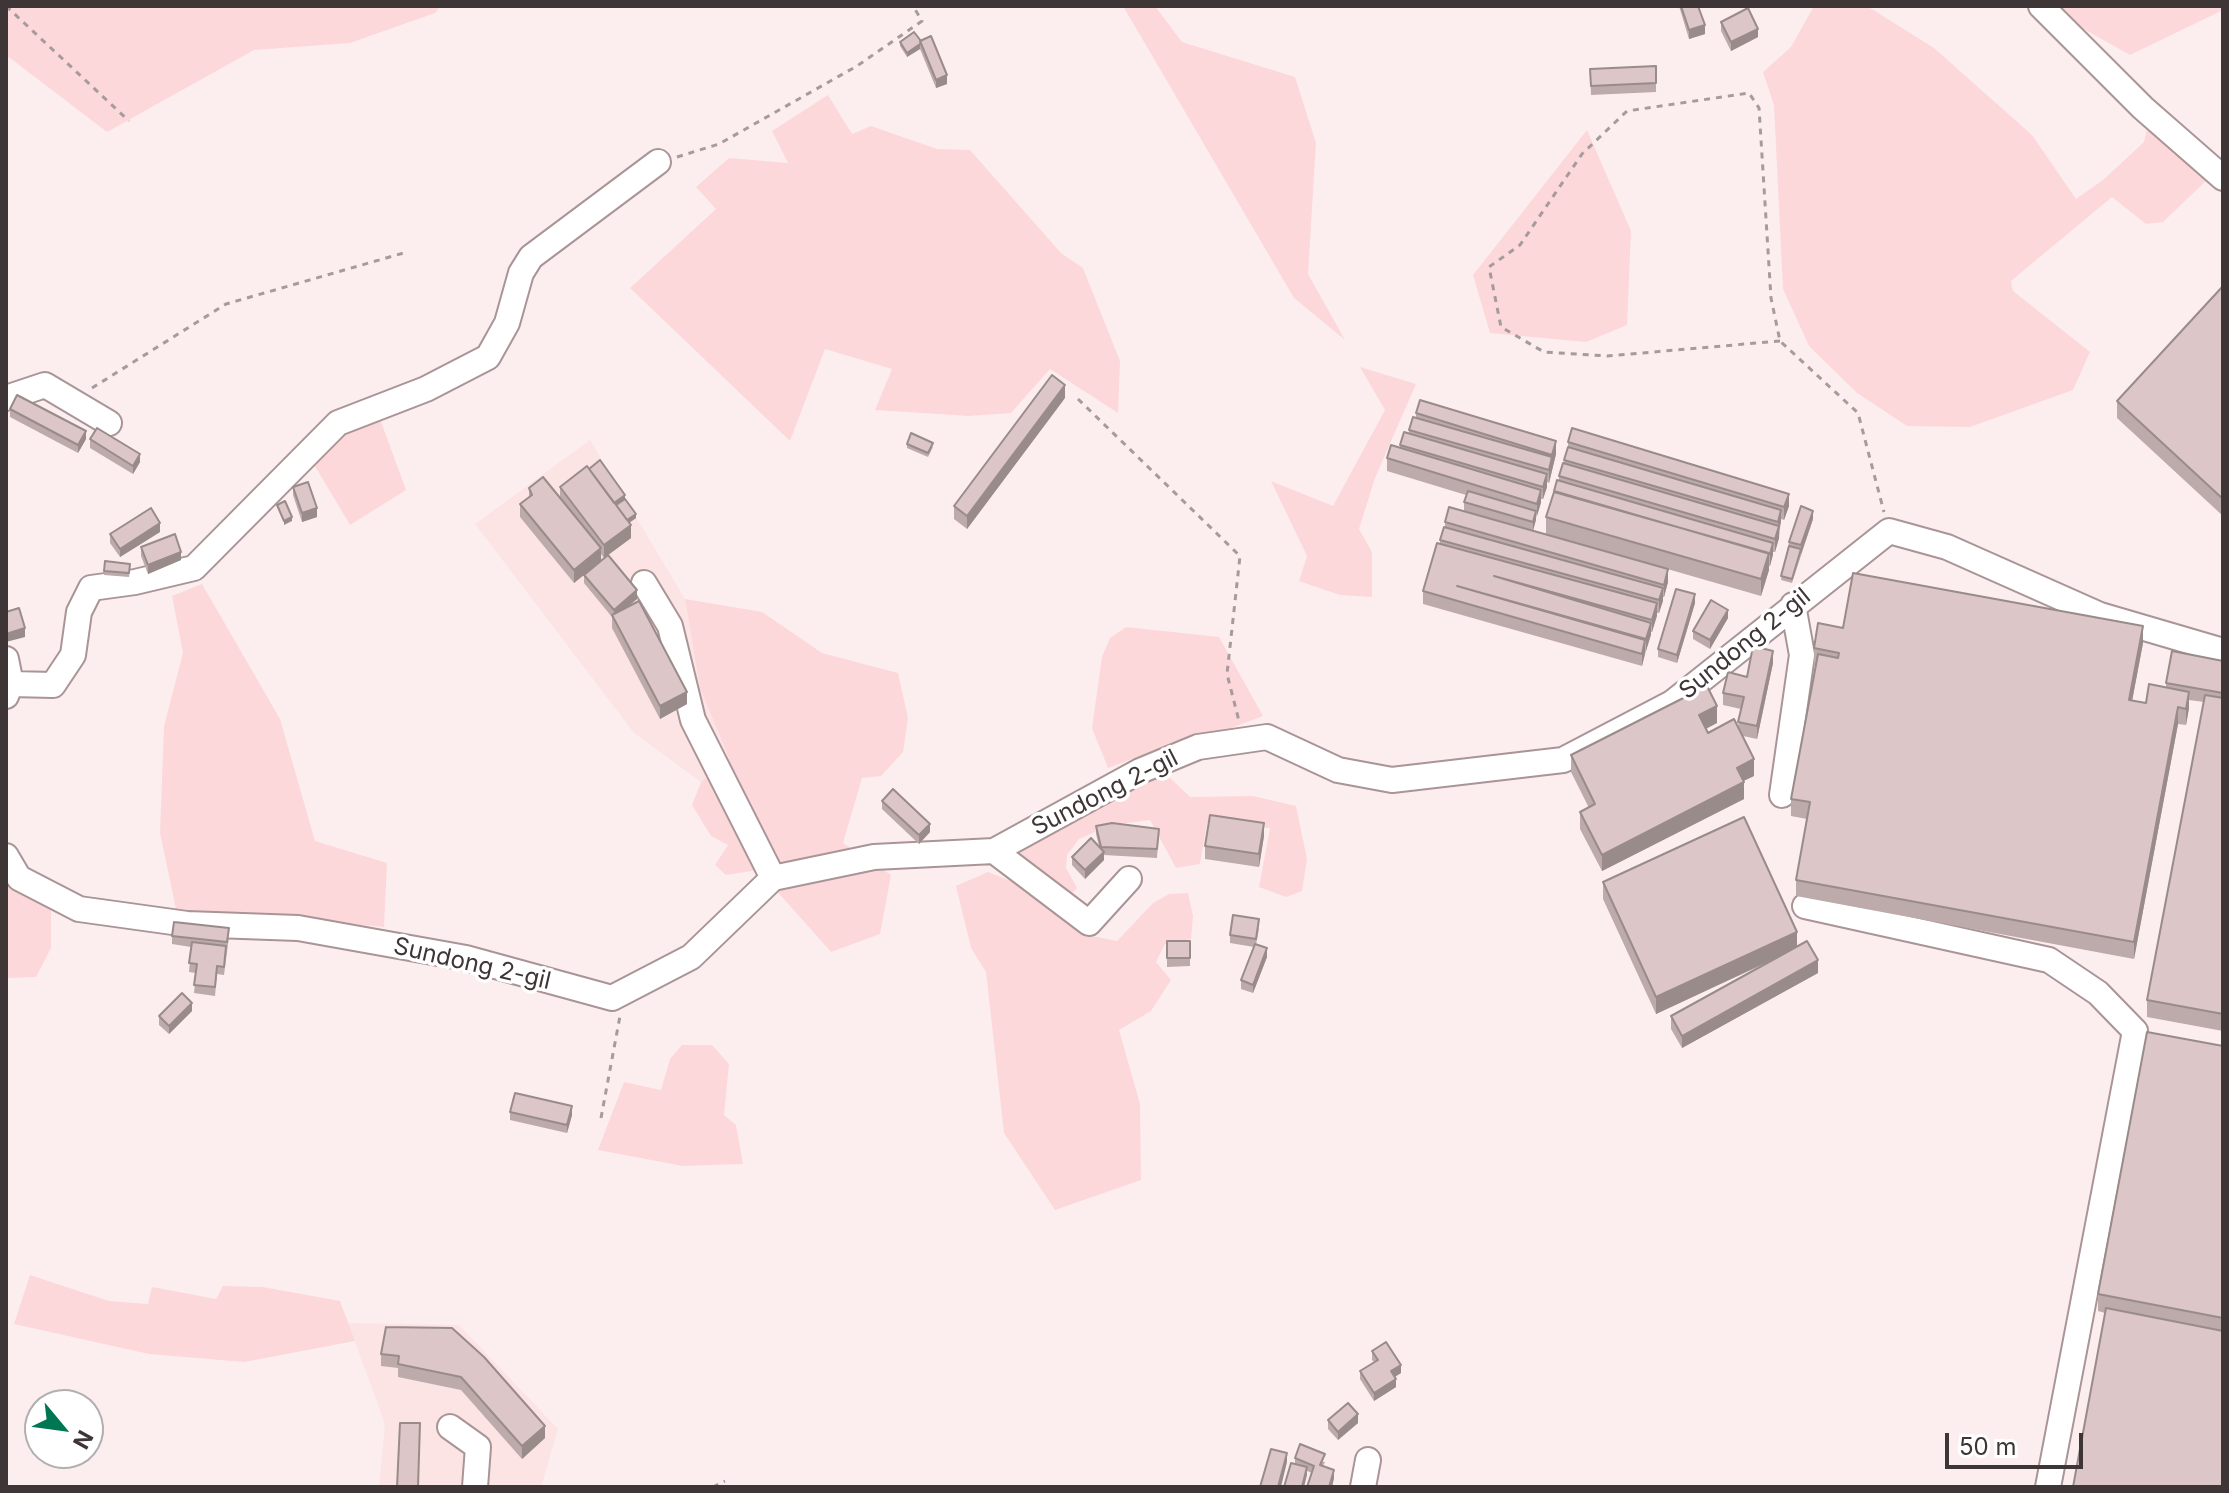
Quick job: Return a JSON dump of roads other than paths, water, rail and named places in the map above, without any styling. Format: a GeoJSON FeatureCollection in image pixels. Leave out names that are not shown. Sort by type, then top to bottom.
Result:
{"type":"FeatureCollection","features":[{"type":"Feature","properties":{"kind":"street"},"geometry":{"type":"LineString","coordinates":[[2041,6],[2143,108],[2223,178]]}},
{"type":"Feature","properties":{"kind":"street"},"geometry":{"type":"LineString","coordinates":[[6,659],[9,690],[53,685],[73,655],[79,612],[91,588],[135,582],[194,568],[338,423],[426,389],[488,357],[507,323],[521,273],[531,257],[658,162]]}},
{"type":"Feature","properties":{"kind":"street"},"geometry":{"type":"LineString","coordinates":[[6,398],[45,385],[109,423]]}},
{"type":"Feature","properties":{"kind":"street","name":"Sundong 2-gil"},"geometry":{"type":"LineString","coordinates":[[6,856],[19,878],[79,909],[187,924],[298,928],[466,958],[612,998],[691,957],[773,878],[874,857],[994,851],[1140,771],[1198,747],[1267,737],[1338,770],[1392,780],[1563,760],[1672,703],[1889,531],[1947,547],[2100,615],[2223,651]]}},
{"type":"Feature","properties":{"kind":"street"},"geometry":{"type":"LineString","coordinates":[[644,583],[670,626],[693,720],[773,878]]}},
{"type":"Feature","properties":{"kind":"street"},"geometry":{"type":"LineString","coordinates":[[1782,795],[1802,655],[1793,605]]}},
{"type":"Feature","properties":{"kind":"street"},"geometry":{"type":"LineString","coordinates":[[994,851],[1089,923],[1129,879]]}},
{"type":"Feature","properties":{"kind":"street"},"geometry":{"type":"LineString","coordinates":[[1805,906],[2049,960],[2098,993],[2135,1031],[2048,1487]]}},
{"type":"Feature","properties":{"kind":"street"},"geometry":{"type":"LineString","coordinates":[[450,1427],[478,1447],[475,1487]]}},
{"type":"Feature","properties":{"kind":"street"},"geometry":{"type":"LineString","coordinates":[[1363,1487],[1368,1460]]}}]}
